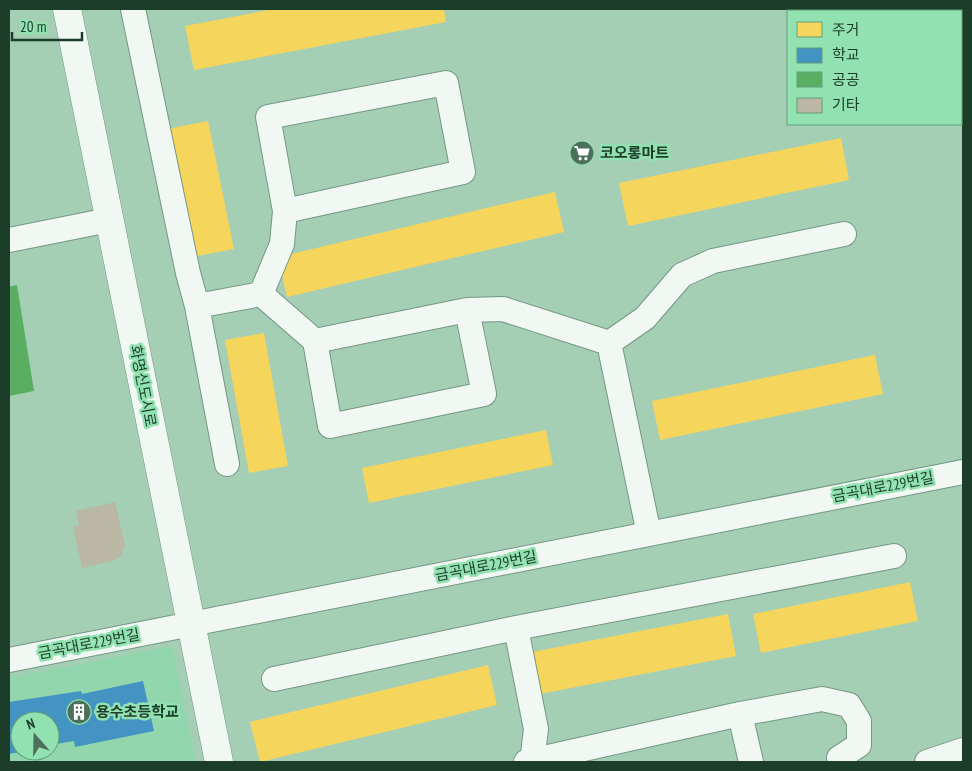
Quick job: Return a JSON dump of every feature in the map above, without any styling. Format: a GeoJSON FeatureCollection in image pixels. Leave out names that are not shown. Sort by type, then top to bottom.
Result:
{"type":"FeatureCollection","features":[{"type":"Feature","properties":{"kind":"main road","name":"화명신도시로"},"geometry":{"type":"LineString","coordinates":[[67,9],[219,762]]}},
{"type":"Feature","properties":{"kind":"street"},"geometry":{"type":"LineString","coordinates":[[133,9],[196,306],[227,464]]}},
{"type":"Feature","properties":{"kind":"street"},"geometry":{"type":"LineString","coordinates":[[261,294],[282,244],[285,211],[268,118],[446,83],[463,172],[285,211]]}},
{"type":"Feature","properties":{"kind":"street"},"geometry":{"type":"LineString","coordinates":[[9,240],[109,220]]}},
{"type":"Feature","properties":{"kind":"street"},"geometry":{"type":"LineString","coordinates":[[609,343],[644,318],[682,275],[690,271],[713,261],[844,234]]}},
{"type":"Feature","properties":{"kind":"street"},"geometry":{"type":"LineString","coordinates":[[196,306],[261,294]]}},
{"type":"Feature","properties":{"kind":"street"},"geometry":{"type":"LineString","coordinates":[[261,294],[315,341],[330,426],[484,394],[467,310]]}},
{"type":"Feature","properties":{"kind":"street"},"geometry":{"type":"LineString","coordinates":[[315,341],[467,310],[503,309],[609,343]]}},
{"type":"Feature","properties":{"kind":"street"},"geometry":{"type":"LineString","coordinates":[[609,343],[649,534]]}},
{"type":"Feature","properties":{"kind":"street","name":"금곡대로229번길"},"geometry":{"type":"LineString","coordinates":[[9,660],[963,472]]}},
{"type":"Feature","properties":{"kind":"street"},"geometry":{"type":"LineString","coordinates":[[274,679],[516,628],[894,556]]}},
{"type":"Feature","properties":{"kind":"street"},"geometry":{"type":"LineString","coordinates":[[516,628],[536,729],[530,762],[740,714],[822,699],[849,705],[859,721],[859,745],[839,758]]}},
{"type":"Feature","properties":{"kind":"street"},"geometry":{"type":"LineString","coordinates":[[740,714],[751,762]]}},
{"type":"Feature","properties":{"kind":"street"},"geometry":{"type":"LineString","coordinates":[[927,762],[963,750]]}},
{"type":"Feature","properties":{"kind":"shaded area"},"geometry":{"type":"Polygon","coordinates":[[[172,646],[196,762],[9,762],[9,678],[172,646]]]}},
{"type":"Feature","properties":{"kind":"building: 주거"},"geometry":{"type":"Polygon","coordinates":[[[274,9],[444,9],[446,22],[194,70],[185,26],[274,9]]]}},
{"type":"Feature","properties":{"kind":"building: 주거"},"geometry":{"type":"Polygon","coordinates":[[[208,121],[234,249],[192,257],[167,129],[208,121]]]}},
{"type":"Feature","properties":{"kind":"building: 주거"},"geometry":{"type":"Polygon","coordinates":[[[841,138],[849,180],[628,226],[619,183],[841,138]]]}},
{"type":"Feature","properties":{"kind":"building: 주거"},"geometry":{"type":"Polygon","coordinates":[[[555,192],[564,232],[287,297],[278,257],[555,192]]]}},
{"type":"Feature","properties":{"kind":"building: 주거"},"geometry":{"type":"Polygon","coordinates":[[[264,333],[288,466],[249,473],[225,340],[264,333]]]}},
{"type":"Feature","properties":{"kind":"building: 주거"},"geometry":{"type":"Polygon","coordinates":[[[875,355],[883,394],[660,440],[652,401],[875,355]]]}},
{"type":"Feature","properties":{"kind":"building: 주거"},"geometry":{"type":"Polygon","coordinates":[[[546,430],[553,465],[369,503],[362,468],[546,430]]]}},
{"type":"Feature","properties":{"kind":"building: 주거"},"geometry":{"type":"Polygon","coordinates":[[[910,582],[918,621],[761,653],[753,614],[910,582]]]}},
{"type":"Feature","properties":{"kind":"building: 주거"},"geometry":{"type":"Polygon","coordinates":[[[728,614],[736,656],[540,694],[532,652],[728,614]]]}},
{"type":"Feature","properties":{"kind":"building: 주거"},"geometry":{"type":"Polygon","coordinates":[[[488,665],[497,705],[260,762],[250,722],[488,665]]]}},
{"type":"Feature","properties":{"kind":"building: 학교","name":"용수초등학교"},"geometry":{"type":"Polygon","coordinates":[[[143,681],[154,731],[75,747],[74,741],[60,743],[60,711],[10,711],[9,754],[9,702],[81,691],[82,694],[143,681]]]}},
{"type":"Feature","properties":{"kind":"building: 공공"},"geometry":{"type":"Polygon","coordinates":[[[17,285],[34,391],[9,396],[9,287],[17,285]]]}},
{"type":"Feature","properties":{"kind":"building: 기타"},"geometry":{"type":"Polygon","coordinates":[[[115,502],[125,545],[121,556],[113,561],[82,568],[73,527],[79,525],[76,511],[115,502]]]}},
{"type":"Feature","properties":{"kind":"place","name":"코오롱마트"},"geometry":{"type":"Point","coordinates":[582,153]}},
{"type":"Feature","properties":{"kind":"place","name":"용수초등학교"},"geometry":{"type":"Point","coordinates":[79,712]}}]}
